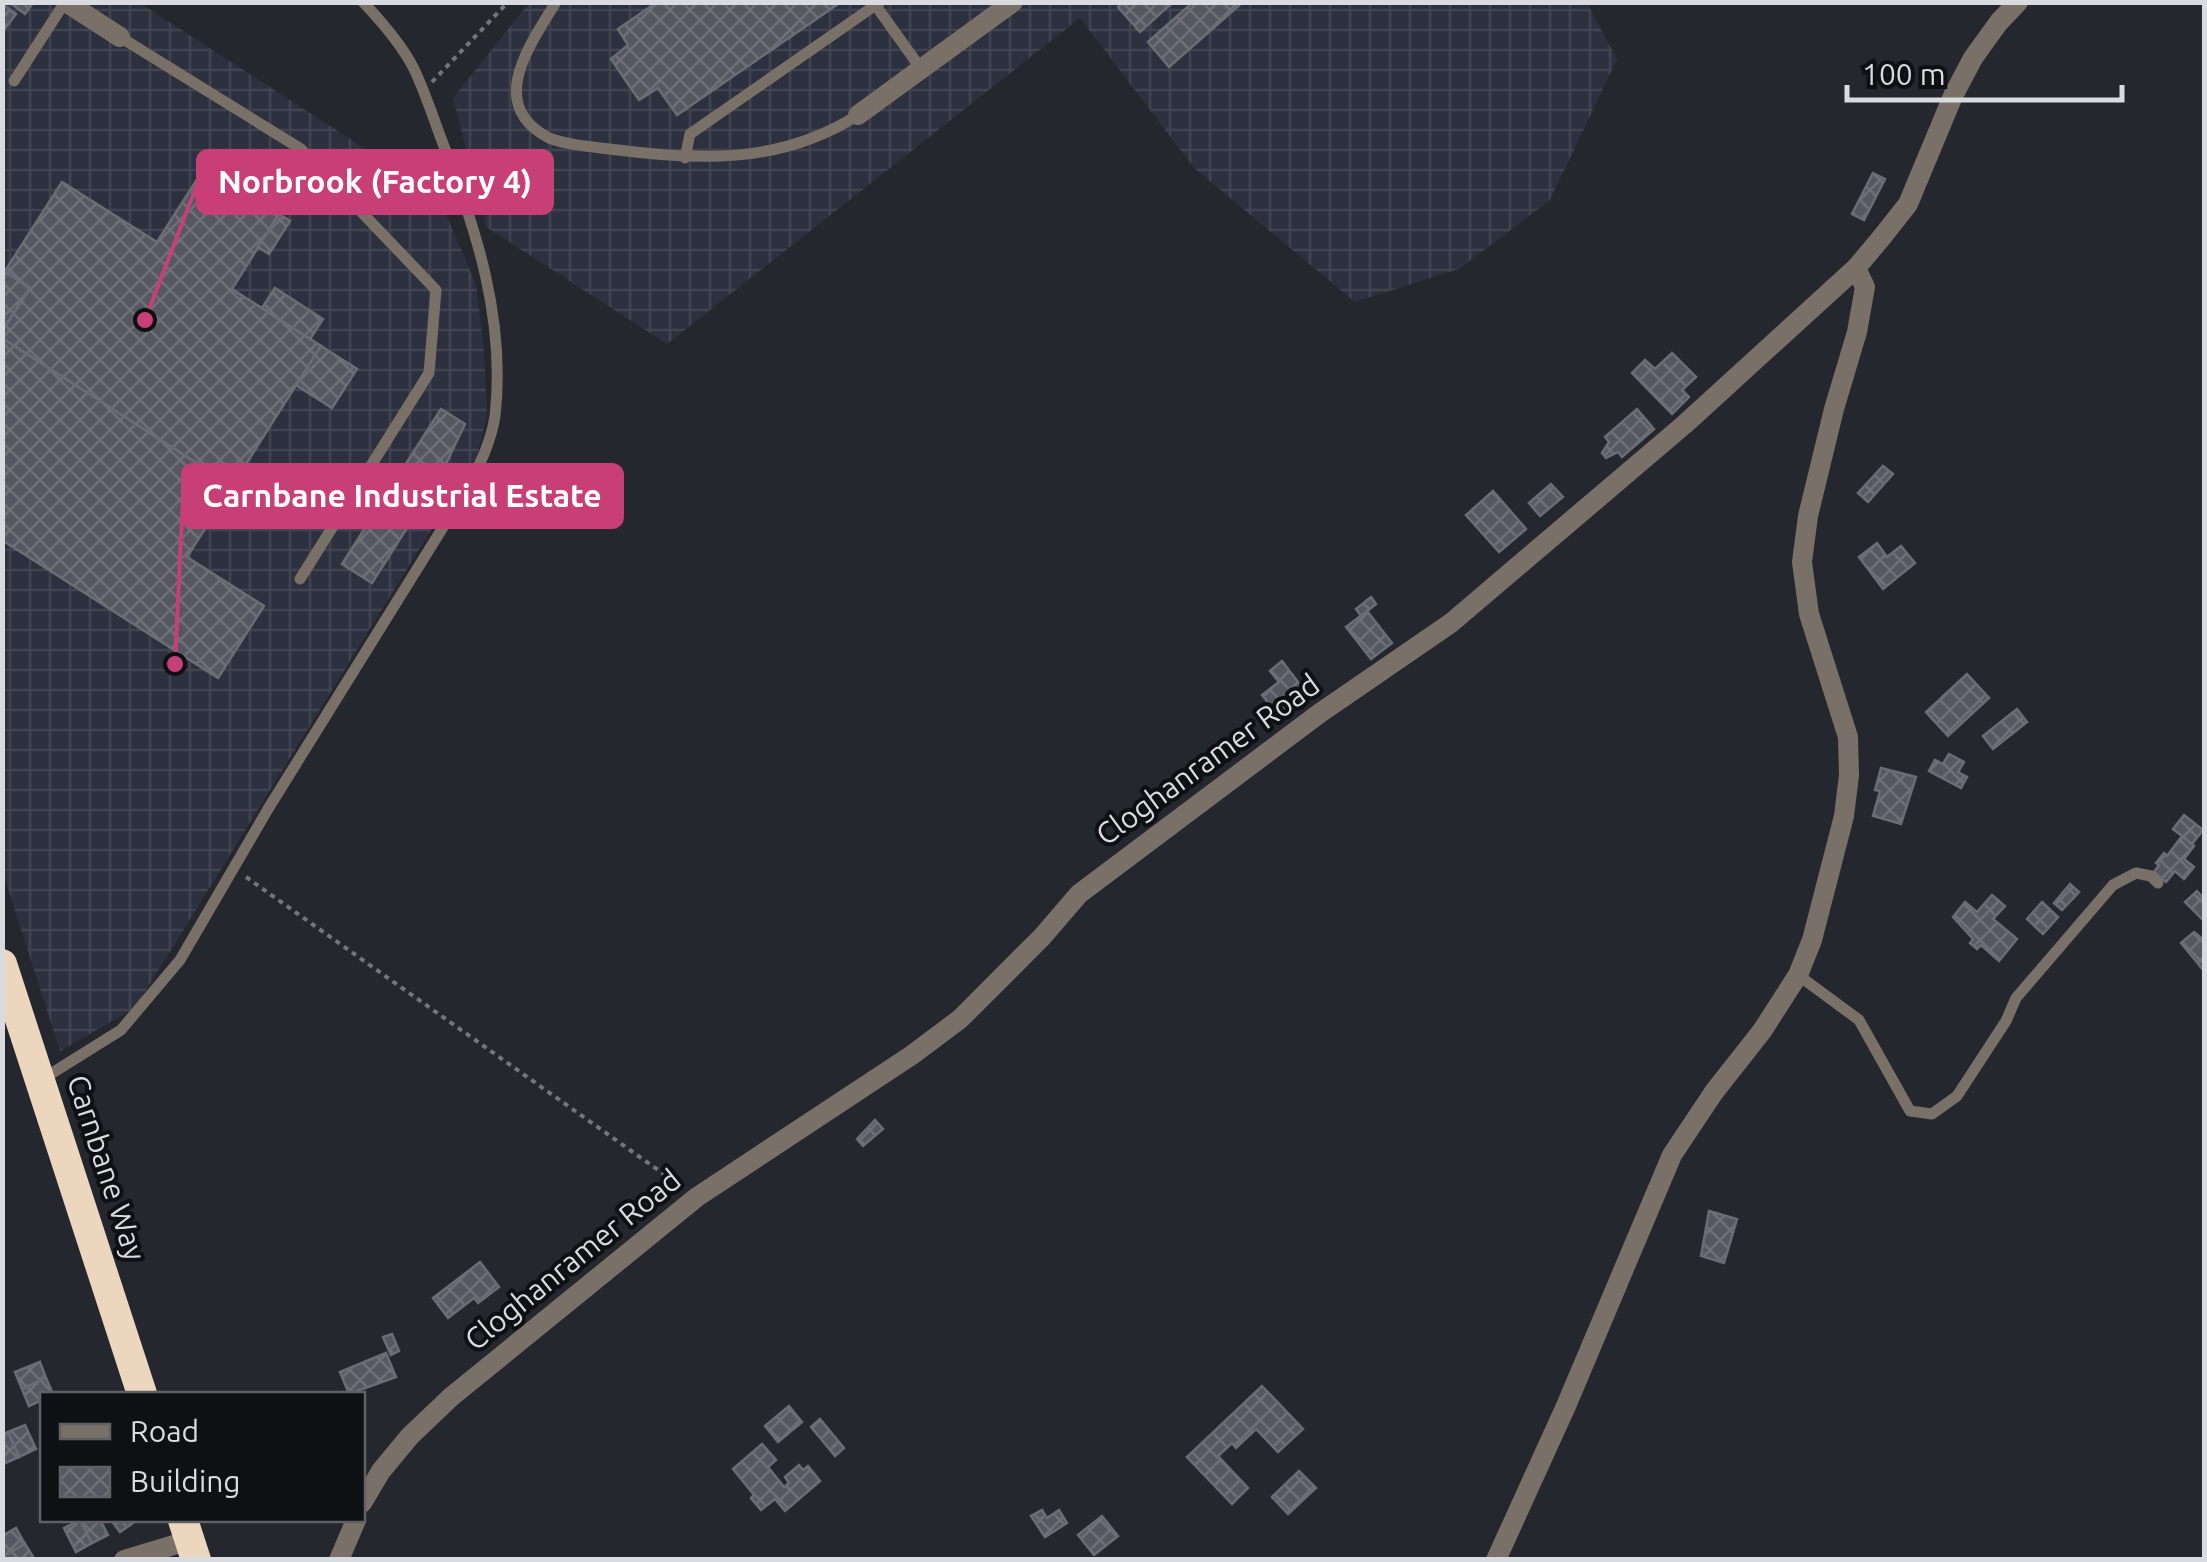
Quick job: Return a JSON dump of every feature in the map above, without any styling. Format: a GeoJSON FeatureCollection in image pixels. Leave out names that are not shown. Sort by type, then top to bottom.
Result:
{"type":"FeatureCollection","features":[{"type":"Feature","properties":{"kind":"highway","name":"Carnbane Way"},"geometry":{"type":"LineString","coordinates":[[2,964],[141,1392]]}},
{"type":"Feature","properties":{"kind":"street"},"geometry":{"type":"LineString","coordinates":[[66,2],[120,37]]}},
{"type":"Feature","properties":{"kind":"street"},"geometry":{"type":"LineString","coordinates":[[858,115],[1013,2]]}},
{"type":"Feature","properties":{"kind":"street","name":"Cloghanramer Road"},"geometry":{"type":"LineString","coordinates":[[365,1498],[410,1436],[452,1396],[697,1197],[960,1019],[1079,894],[1320,713],[1451,623],[1684,424],[1856,268],[1908,204],[1973,58],[2018,2]]}},
{"type":"Feature","properties":{"kind":"street"},"geometry":{"type":"LineString","coordinates":[[1496,1560],[1672,1154],[1762,1031],[1798,975],[1812,940],[1844,816],[1850,775],[1848,736],[1809,614],[1802,562],[1816,480],[1857,332],[1865,287],[1856,268]]}},
{"type":"Feature","properties":{"kind":"street"},"geometry":{"type":"LineString","coordinates":[[339,1560],[355,1522]]}},
{"type":"Feature","properties":{"kind":"street"},"geometry":{"type":"LineString","coordinates":[[124,1560],[190,1540]]}},
{"type":"Feature","properties":{"kind":"lane"},"geometry":{"type":"LineString","coordinates":[[14,82],[66,2]]}},
{"type":"Feature","properties":{"kind":"lane"},"geometry":{"type":"LineString","coordinates":[[41,1080],[121,1030],[180,960],[486,453],[494,418],[498,356],[486,267],[454,171],[413,68],[384,24],[363,2]]}},
{"type":"Feature","properties":{"kind":"lane"},"geometry":{"type":"LineString","coordinates":[[556,2],[518,73],[518,106],[533,130],[562,142],[686,158],[725,157],[811,138],[858,115]]}},
{"type":"Feature","properties":{"kind":"lane"},"geometry":{"type":"LineString","coordinates":[[686,158],[690,134],[878,4],[922,70]]}},
{"type":"Feature","properties":{"kind":"lane"},"geometry":{"type":"LineString","coordinates":[[120,37],[301,148],[436,290],[429,374],[300,579]]}},
{"type":"Feature","properties":{"kind":"lane"},"geometry":{"type":"LineString","coordinates":[[1798,975],[1858,1020],[1910,1110],[1932,1114],[1957,1096],[2006,1021],[2016,998],[2113,885],[2136,873],[2151,876],[2158,883]]}},
{"type":"Feature","properties":{"kind":"path"},"geometry":{"type":"LineString","coordinates":[[421,87],[438,80],[508,2]]}},
{"type":"Feature","properties":{"kind":"path"},"geometry":{"type":"LineString","coordinates":[[234,868],[697,1197]]}},
{"type":"Feature","properties":{"kind":"shaded area"},"geometry":{"type":"Polygon","coordinates":[[[530,2],[1587,3],[1617,59],[1550,200],[1459,269],[1355,302],[1194,168],[1080,18],[667,344],[486,227],[453,98],[530,2]]]}},
{"type":"Feature","properties":{"kind":"shaded area"},"geometry":{"type":"Polygon","coordinates":[[[2,3],[140,3],[438,196],[476,284],[484,352],[487,416],[477,456],[135,1008],[60,1051],[3,873],[2,3]]]}},
{"type":"Feature","properties":{"kind":"building"},"geometry":{"type":"Polygon","coordinates":[[[14,2],[32,2],[33,3],[25,14],[14,2]]]}},
{"type":"Feature","properties":{"kind":"building"},"geometry":{"type":"Polygon","coordinates":[[[657,2],[841,2],[677,115],[658,88],[639,100],[611,59],[628,45],[618,29],[657,2]]]}},
{"type":"Feature","properties":{"kind":"building"},"geometry":{"type":"Polygon","coordinates":[[[1123,2],[1173,2],[1140,32],[1118,7],[1123,2]]]}},
{"type":"Feature","properties":{"kind":"building"},"geometry":{"type":"Polygon","coordinates":[[[1193,2],[1243,2],[1169,67],[1148,42],[1193,2]]]}},
{"type":"Feature","properties":{"kind":"building"},"geometry":{"type":"Polygon","coordinates":[[[5,6],[16,14],[3,31],[2,10],[5,6]]]}},
{"type":"Feature","properties":{"kind":"building"},"geometry":{"type":"Polygon","coordinates":[[[205,167],[279,214],[232,289],[321,346],[232,486],[2,338],[2,331],[30,288],[5,271],[62,182],[157,242],[205,167]]]}},
{"type":"Feature","properties":{"kind":"building"},"geometry":{"type":"Polygon","coordinates":[[[1873,173],[1885,179],[1864,220],[1852,214],[1873,173]]]}},
{"type":"Feature","properties":{"kind":"building"},"geometry":{"type":"Polygon","coordinates":[[[279,214],[290,221],[269,254],[258,247],[279,214]]]}},
{"type":"Feature","properties":{"kind":"building"},"geometry":{"type":"Polygon","coordinates":[[[5,272],[30,288],[2,331],[2,276],[5,272]]]}},
{"type":"Feature","properties":{"kind":"building"},"geometry":{"type":"Polygon","coordinates":[[[275,288],[323,319],[310,339],[262,308],[275,288]]]}},
{"type":"Feature","properties":{"kind":"building"},"geometry":{"type":"Polygon","coordinates":[[[2,338],[232,486],[187,557],[264,606],[218,678],[2,540],[2,338]]]}},
{"type":"Feature","properties":{"kind":"building"},"geometry":{"type":"Polygon","coordinates":[[[321,346],[357,369],[332,408],[296,385],[321,346]]]}},
{"type":"Feature","properties":{"kind":"building"},"geometry":{"type":"Polygon","coordinates":[[[1672,353],[1696,377],[1682,390],[1689,397],[1672,414],[1632,373],[1645,360],[1655,369],[1672,353]]]}},
{"type":"Feature","properties":{"kind":"building"},"geometry":{"type":"Polygon","coordinates":[[[441,409],[465,424],[440,476],[372,583],[342,564],[441,409]]]}},
{"type":"Feature","properties":{"kind":"building"},"geometry":{"type":"Polygon","coordinates":[[[1637,409],[1654,429],[1622,457],[1618,452],[1606,458],[1602,453],[1609,442],[1605,437],[1637,409]]]}},
{"type":"Feature","properties":{"kind":"building"},"geometry":{"type":"Polygon","coordinates":[[[1883,466],[1893,474],[1868,502],[1858,493],[1883,466]]]}},
{"type":"Feature","properties":{"kind":"building"},"geometry":{"type":"Polygon","coordinates":[[[1551,484],[1563,497],[1540,516],[1529,503],[1551,484]]]}},
{"type":"Feature","properties":{"kind":"building"},"geometry":{"type":"Polygon","coordinates":[[[1493,491],[1526,529],[1499,552],[1466,515],[1493,491]]]}},
{"type":"Feature","properties":{"kind":"building"},"geometry":{"type":"Polygon","coordinates":[[[1877,543],[1887,557],[1901,546],[1915,563],[1883,589],[1859,557],[1877,543]]]}},
{"type":"Feature","properties":{"kind":"building"},"geometry":{"type":"Polygon","coordinates":[[[1371,597],[1376,604],[1361,616],[1356,609],[1371,597]]]}},
{"type":"Feature","properties":{"kind":"building"},"geometry":{"type":"Polygon","coordinates":[[[1367,611],[1392,643],[1371,659],[1346,627],[1367,611]]]}},
{"type":"Feature","properties":{"kind":"building"},"geometry":{"type":"Polygon","coordinates":[[[1282,661],[1304,690],[1299,694],[1304,700],[1281,719],[1262,695],[1279,682],[1270,671],[1282,661]]]}},
{"type":"Feature","properties":{"kind":"building"},"geometry":{"type":"Polygon","coordinates":[[[1967,674],[1989,698],[1948,736],[1926,712],[1967,674]]]}},
{"type":"Feature","properties":{"kind":"building"},"geometry":{"type":"Polygon","coordinates":[[[2017,709],[2027,722],[1993,749],[1983,736],[2017,709]]]}},
{"type":"Feature","properties":{"kind":"building"},"geometry":{"type":"Polygon","coordinates":[[[1949,754],[1964,762],[1958,772],[1967,777],[1961,788],[1929,771],[1935,760],[1943,764],[1949,754]]]}},
{"type":"Feature","properties":{"kind":"building"},"geometry":{"type":"Polygon","coordinates":[[[1881,768],[1916,777],[1901,824],[1873,816],[1881,768]]]}},
{"type":"Feature","properties":{"kind":"building"},"geometry":{"type":"Polygon","coordinates":[[[2184,815],[2203,830],[2192,844],[2173,829],[2184,815]]]}},
{"type":"Feature","properties":{"kind":"building"},"geometry":{"type":"Polygon","coordinates":[[[2182,836],[2194,846],[2184,859],[2194,867],[2184,879],[2175,871],[2166,882],[2154,872],[2159,865],[2156,863],[2164,853],[2167,856],[2182,836]]]}},
{"type":"Feature","properties":{"kind":"building"},"geometry":{"type":"Polygon","coordinates":[[[2070,884],[2079,892],[2062,910],[2054,903],[2070,884]]]}},
{"type":"Feature","properties":{"kind":"building"},"geometry":{"type":"Polygon","coordinates":[[[2197,891],[2204,899],[2204,921],[2185,902],[2197,891]]]}},
{"type":"Feature","properties":{"kind":"building"},"geometry":{"type":"Polygon","coordinates":[[[1992,895],[2005,906],[1993,919],[2017,939],[1999,961],[1981,945],[1977,949],[1970,943],[1973,939],[1953,917],[1965,902],[1977,912],[1992,895]]]}},
{"type":"Feature","properties":{"kind":"building"},"geometry":{"type":"Polygon","coordinates":[[[2042,902],[2058,917],[2043,934],[2027,919],[2042,902]]]}},
{"type":"Feature","properties":{"kind":"building"},"geometry":{"type":"Polygon","coordinates":[[[2194,932],[2204,940],[2204,971],[2181,943],[2194,932]]]}},
{"type":"Feature","properties":{"kind":"building"},"geometry":{"type":"Polygon","coordinates":[[[875,1120],[883,1129],[863,1146],[857,1139],[875,1120]]]}},
{"type":"Feature","properties":{"kind":"building"},"geometry":{"type":"Polygon","coordinates":[[[1709,1211],[1737,1219],[1724,1263],[1701,1256],[1709,1211]]]}},
{"type":"Feature","properties":{"kind":"building"},"geometry":{"type":"Polygon","coordinates":[[[480,1262],[499,1287],[478,1303],[474,1298],[448,1318],[433,1298],[480,1262]]]}},
{"type":"Feature","properties":{"kind":"building"},"geometry":{"type":"Polygon","coordinates":[[[392,1334],[399,1351],[391,1355],[383,1337],[392,1334]]]}},
{"type":"Feature","properties":{"kind":"building"},"geometry":{"type":"Polygon","coordinates":[[[386,1353],[396,1377],[348,1392],[340,1372],[386,1353]]]}},
{"type":"Feature","properties":{"kind":"building"},"geometry":{"type":"Polygon","coordinates":[[[40,1362],[46,1378],[22,1389],[15,1372],[40,1362]]]}},
{"type":"Feature","properties":{"kind":"building"},"geometry":{"type":"Polygon","coordinates":[[[46,1378],[52,1392],[40,1392],[40,1401],[29,1406],[22,1389],[46,1378]]]}},
{"type":"Feature","properties":{"kind":"building"},"geometry":{"type":"Polygon","coordinates":[[[1262,1386],[1303,1429],[1278,1452],[1256,1429],[1236,1448],[1232,1443],[1218,1456],[1248,1488],[1232,1504],[1187,1457],[1262,1386]]]}},
{"type":"Feature","properties":{"kind":"building"},"geometry":{"type":"Polygon","coordinates":[[[789,1406],[802,1422],[778,1442],[765,1426],[789,1406]]]}},
{"type":"Feature","properties":{"kind":"building"},"geometry":{"type":"Polygon","coordinates":[[[820,1419],[844,1448],[835,1456],[811,1427],[820,1419]]]}},
{"type":"Feature","properties":{"kind":"building"},"geometry":{"type":"Polygon","coordinates":[[[25,1425],[36,1449],[19,1457],[8,1432],[25,1425]]]}},
{"type":"Feature","properties":{"kind":"building"},"geometry":{"type":"Polygon","coordinates":[[[8,1432],[19,1457],[3,1464],[2,1435],[8,1432]]]}},
{"type":"Feature","properties":{"kind":"building"},"geometry":{"type":"Polygon","coordinates":[[[762,1444],[776,1460],[768,1467],[784,1487],[789,1483],[785,1477],[799,1465],[803,1470],[808,1466],[820,1481],[785,1511],[775,1499],[761,1510],[733,1469],[762,1444]]]}},
{"type":"Feature","properties":{"kind":"building"},"geometry":{"type":"Polygon","coordinates":[[[1299,1471],[1316,1488],[1288,1514],[1272,1497],[1299,1471]]]}},
{"type":"Feature","properties":{"kind":"building"},"geometry":{"type":"Polygon","coordinates":[[[1042,1510],[1047,1518],[1059,1510],[1067,1523],[1045,1537],[1031,1516],[1042,1510]]]}},
{"type":"Feature","properties":{"kind":"building"},"geometry":{"type":"Polygon","coordinates":[[[1102,1516],[1118,1536],[1094,1555],[1078,1535],[1102,1516]]]}},
{"type":"Feature","properties":{"kind":"building"},"geometry":{"type":"Polygon","coordinates":[[[81,1522],[92,1543],[76,1552],[64,1528],[81,1522]]]}},
{"type":"Feature","properties":{"kind":"building"},"geometry":{"type":"Polygon","coordinates":[[[81,1522],[101,1522],[108,1535],[92,1543],[81,1522]]]}},
{"type":"Feature","properties":{"kind":"building"},"geometry":{"type":"Polygon","coordinates":[[[112,1522],[135,1522],[120,1532],[112,1522]]]}},
{"type":"Feature","properties":{"kind":"building"},"geometry":{"type":"Polygon","coordinates":[[[16,1528],[25,1544],[2,1557],[2,1536],[16,1528]]]}},
{"type":"Feature","properties":{"kind":"building"},"geometry":{"type":"Polygon","coordinates":[[[25,1544],[35,1560],[3,1560],[2,1557],[25,1544]]]}},
{"type":"Feature","properties":{"kind":"place","name":"Norbrook (Factory 4)"},"geometry":{"type":"Point","coordinates":[145,320]}},
{"type":"Feature","properties":{"kind":"place","name":"Carnbane Industrial Estate"},"geometry":{"type":"Point","coordinates":[175,664]}}]}
